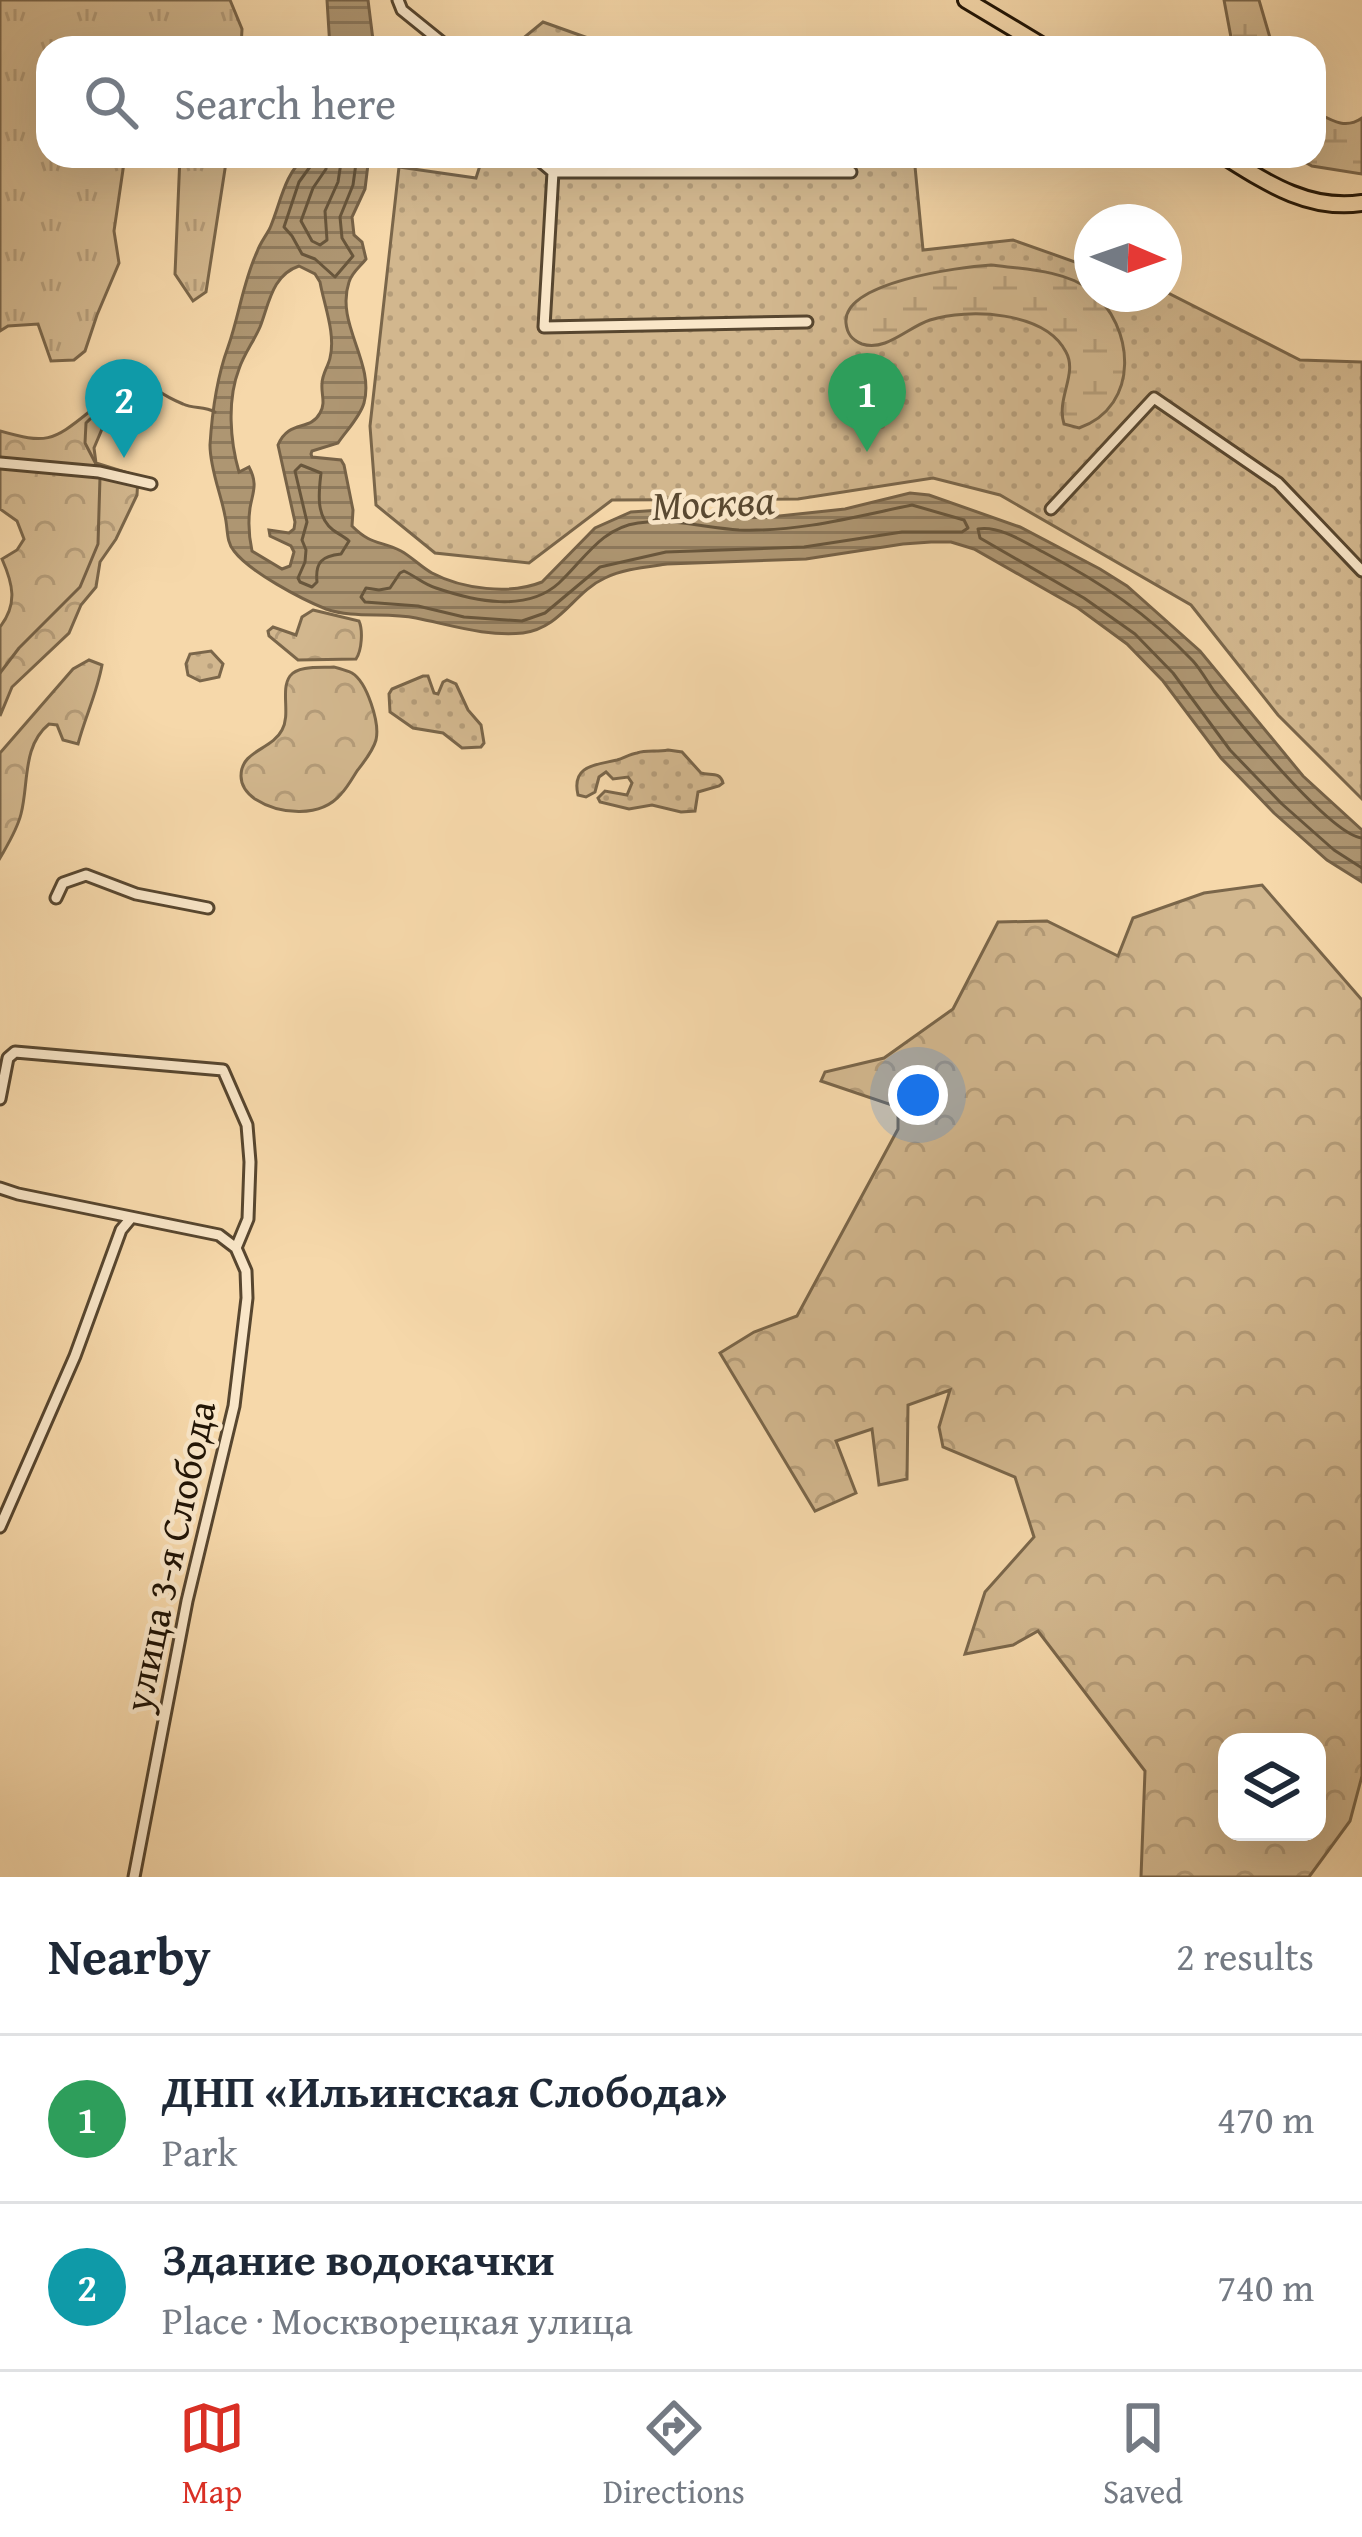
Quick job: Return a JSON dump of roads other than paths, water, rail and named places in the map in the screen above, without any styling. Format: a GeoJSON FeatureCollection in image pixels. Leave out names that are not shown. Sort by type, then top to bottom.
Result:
{"type":"FeatureCollection","features":[{"type":"Feature","properties":{"kind":"main road"},"geometry":{"type":"LineString","coordinates":[[966,0],[1026,36]]}},
{"type":"Feature","properties":{"kind":"main road"},"geometry":{"type":"LineString","coordinates":[[1245,168],[1295,196],[1330,205],[1362,203]]}},
{"type":"Feature","properties":{"kind":"street"},"geometry":{"type":"LineString","coordinates":[[398,0],[402,10],[434,36]]}},
{"type":"Feature","properties":{"kind":"street"},"geometry":{"type":"LineString","coordinates":[[548,168],[553,172],[851,172]]}},
{"type":"Feature","properties":{"kind":"street"},"geometry":{"type":"LineString","coordinates":[[553,172],[544,326],[807,322]]}},
{"type":"Feature","properties":{"kind":"street"},"geometry":{"type":"LineString","coordinates":[[1052,509],[1154,398],[1278,483],[1362,571]]}},
{"type":"Feature","properties":{"kind":"street"},"geometry":{"type":"LineString","coordinates":[[0,463],[99,472],[151,484]]}},
{"type":"Feature","properties":{"kind":"street"},"geometry":{"type":"LineString","coordinates":[[56,898],[63,883],[86,874],[136,894],[208,908]]}},
{"type":"Feature","properties":{"kind":"street"},"geometry":{"type":"LineString","coordinates":[[0,1099],[8,1058],[15,1052],[223,1070],[247,1125],[250,1162],[248,1219],[236,1249],[219,1235],[0,1188]]}},
{"type":"Feature","properties":{"kind":"street"},"geometry":{"type":"LineString","coordinates":[[0,1527],[75,1356],[121,1231],[131,1218]]}},
{"type":"Feature","properties":{"kind":"street","name":"улица 3-я Слобода"},"geometry":{"type":"LineString","coordinates":[[134,1877],[187,1601],[234,1406],[247,1298],[246,1271],[236,1249]]}},
{"type":"Feature","properties":{"kind":"water"},"geometry":{"type":"Polygon","coordinates":[[[327,0],[368,0],[372,36],[329,36],[327,0]]]}},
{"type":"Feature","properties":{"kind":"water"},"geometry":{"type":"Polygon","coordinates":[[[296,168],[368,168],[365,189],[352,217],[354,235],[362,242],[366,259],[350,278],[346,298],[364,373],[364,403],[338,443],[311,454],[341,460],[353,510],[352,526],[365,537],[401,551],[444,579],[486,588],[516,588],[542,582],[595,528],[631,512],[770,517],[845,509],[910,493],[929,495],[1020,527],[1100,569],[1127,586],[1200,651],[1303,776],[1362,830],[1362,882],[1327,860],[1274,813],[1221,758],[1163,681],[1127,644],[1078,608],[974,549],[951,542],[903,544],[806,559],[627,570],[594,584],[547,624],[510,634],[405,616],[337,612],[264,576],[230,543],[210,445],[221,370],[248,275],[296,168]],[[299,266],[277,283],[241,363],[233,394],[236,460],[239,472],[249,467],[254,483],[249,519],[252,551],[282,569],[290,566],[294,552],[270,536],[269,530],[289,533],[295,522],[278,445],[288,432],[316,419],[323,402],[322,380],[332,339],[320,282],[299,266]]]}},
{"type":"Feature","properties":{"kind":"waterway"},"geometry":{"type":"LineString","coordinates":[[98,468],[85,443],[86,423],[102,414],[118,421],[130,418],[132,374],[138,372],[187,406],[215,412]]}},
{"type":"Feature","properties":{"kind":"waterway"},"geometry":{"type":"LineString","coordinates":[[0,673],[80,587],[98,544],[100,477]]}},
{"type":"Feature","properties":{"kind":"place","name":"ДНП «Ильинская Слобода»"},"geometry":{"type":"Point","coordinates":[867,452]}},
{"type":"Feature","properties":{"kind":"place","name":"Здание водокачки"},"geometry":{"type":"Point","coordinates":[124,458]}},
{"type":"Feature","properties":{"kind":"water label","name":"Москва"},"geometry":{"type":"Point","coordinates":[713,502]}}]}
